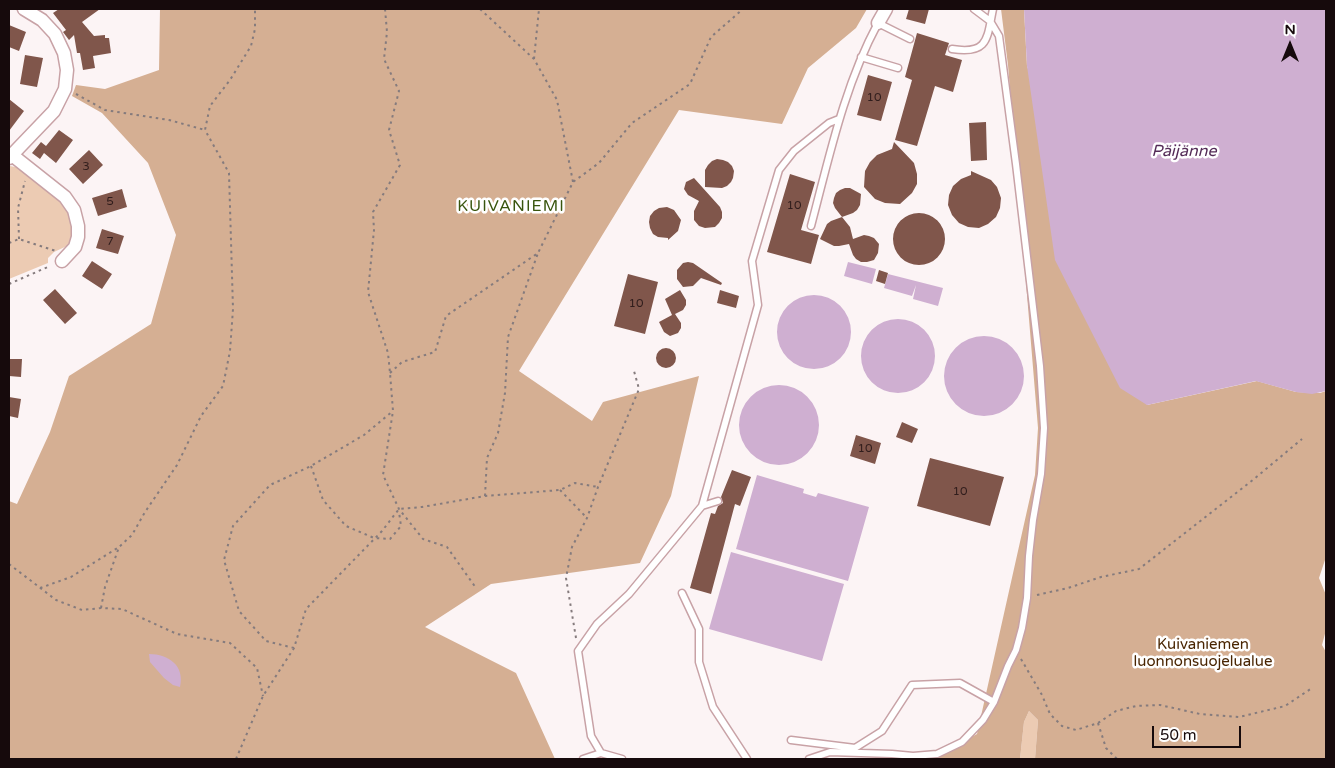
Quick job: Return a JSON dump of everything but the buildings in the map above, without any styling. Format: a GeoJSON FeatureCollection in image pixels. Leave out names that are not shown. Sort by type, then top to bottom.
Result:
{"type":"FeatureCollection","features":[{"type":"Feature","properties":{"kind":"street"},"geometry":{"type":"LineString","coordinates":[[24,9],[42,20],[55,34],[64,53],[67,70],[65,89],[54,111],[10,156],[65,197],[74,210],[78,226],[78,237],[75,247],[64,258]]}},
{"type":"Feature","properties":{"kind":"street"},"geometry":{"type":"LineString","coordinates":[[878,24],[886,9]]}},
{"type":"Feature","properties":{"kind":"lane"},"geometry":{"type":"LineString","coordinates":[[809,759],[830,752],[913,756],[937,754],[962,742],[983,720],[994,702],[1016,650],[1027,598],[1029,556],[1041,474],[1044,428],[1040,375],[1016,164],[999,36],[990,21],[974,9]]}},
{"type":"Feature","properties":{"kind":"lane"},"geometry":{"type":"LineString","coordinates":[[952,49],[966,51],[979,49],[986,40],[993,9]]}},
{"type":"Feature","properties":{"kind":"lane"},"geometry":{"type":"LineString","coordinates":[[811,226],[839,119],[861,57],[878,24],[910,39]]}},
{"type":"Feature","properties":{"kind":"lane"},"geometry":{"type":"LineString","coordinates":[[861,57],[898,68]]}},
{"type":"Feature","properties":{"kind":"lane"},"geometry":{"type":"LineString","coordinates":[[601,753],[591,736],[578,651],[597,624],[629,594],[702,506],[758,305],[752,261],[779,170],[794,151],[829,123],[839,119]]}},
{"type":"Feature","properties":{"kind":"lane"},"geometry":{"type":"LineString","coordinates":[[702,506],[718,501]]}},
{"type":"Feature","properties":{"kind":"lane"},"geometry":{"type":"LineString","coordinates":[[682,593],[698,629],[699,662],[714,707],[747,759]]}},
{"type":"Feature","properties":{"kind":"lane"},"geometry":{"type":"LineString","coordinates":[[791,740],[855,748],[882,731],[912,685],[960,683],[994,702]]}},
{"type":"Feature","properties":{"kind":"lane"},"geometry":{"type":"LineString","coordinates":[[583,759],[601,753],[622,759]]}},
{"type":"Feature","properties":{"kind":"path"},"geometry":{"type":"LineString","coordinates":[[40,588],[71,578],[119,547],[132,535],[145,512],[177,465],[200,416],[223,386],[230,351],[233,309],[228,173],[205,130],[210,106],[230,80],[251,46],[255,29],[255,9]]}},
{"type":"Feature","properties":{"kind":"path"},"geometry":{"type":"LineString","coordinates":[[311,466],[323,500],[346,526],[374,538],[390,539],[401,526],[398,509],[383,475],[394,411],[388,353],[368,292],[374,230],[373,212],[400,165],[388,130],[399,90],[384,60],[388,32],[385,9]]}},
{"type":"Feature","properties":{"kind":"path"},"geometry":{"type":"LineString","coordinates":[[480,9],[534,59],[557,100],[573,182]]}},
{"type":"Feature","properties":{"kind":"path"},"geometry":{"type":"LineString","coordinates":[[534,59],[539,9]]}},
{"type":"Feature","properties":{"kind":"path"},"geometry":{"type":"LineString","coordinates":[[485,496],[487,458],[498,432],[505,393],[508,337],[538,253],[573,182],[599,163],[632,123],[690,84],[711,37],[743,9]]}},
{"type":"Feature","properties":{"kind":"path"},"geometry":{"type":"LineString","coordinates":[[65,89],[105,110],[169,120],[205,130]]}},
{"type":"Feature","properties":{"kind":"path"},"geometry":{"type":"LineString","coordinates":[[19,239],[18,208],[24,181],[33,172]]}},
{"type":"Feature","properties":{"kind":"path"},"geometry":{"type":"LineString","coordinates":[[9,244],[19,239],[48,248],[64,258]]}},
{"type":"Feature","properties":{"kind":"path"},"geometry":{"type":"LineString","coordinates":[[390,373],[402,362],[435,352],[446,316],[538,253]]}},
{"type":"Feature","properties":{"kind":"path"},"geometry":{"type":"LineString","coordinates":[[9,284],[64,258]]}},
{"type":"Feature","properties":{"kind":"path"},"geometry":{"type":"LineString","coordinates":[[578,651],[566,578],[572,547],[587,518],[639,389],[634,371]]}},
{"type":"Feature","properties":{"kind":"path"},"geometry":{"type":"LineString","coordinates":[[294,648],[266,641],[239,611],[224,560],[233,526],[270,485],[311,466],[364,435],[394,411]]}},
{"type":"Feature","properties":{"kind":"path"},"geometry":{"type":"LineString","coordinates":[[1027,598],[1068,588],[1101,577],[1139,569],[1302,439]]}},
{"type":"Feature","properties":{"kind":"path"},"geometry":{"type":"LineString","coordinates":[[398,509],[422,508],[485,496],[560,490],[575,483],[598,487]]}},
{"type":"Feature","properties":{"kind":"path"},"geometry":{"type":"LineString","coordinates":[[560,490],[587,518]]}},
{"type":"Feature","properties":{"kind":"path"},"geometry":{"type":"LineString","coordinates":[[236,759],[263,696],[294,648],[306,609],[382,531],[398,509]]}},
{"type":"Feature","properties":{"kind":"path"},"geometry":{"type":"LineString","coordinates":[[398,509],[423,539],[447,547],[476,588]]}},
{"type":"Feature","properties":{"kind":"path"},"geometry":{"type":"LineString","coordinates":[[102,608],[105,587],[119,547]]}},
{"type":"Feature","properties":{"kind":"path"},"geometry":{"type":"LineString","coordinates":[[9,564],[56,600],[82,610],[122,609],[177,634],[230,643],[258,668],[263,696]]}},
{"type":"Feature","properties":{"kind":"path"},"geometry":{"type":"LineString","coordinates":[[1016,650],[1042,695],[1050,714],[1062,726],[1076,730],[1098,723],[1116,711],[1136,706],[1160,705],[1200,714],[1239,717],[1285,706],[1312,688]]}},
{"type":"Feature","properties":{"kind":"path"},"geometry":{"type":"LineString","coordinates":[[1098,723],[1106,748],[1117,759]]}},
{"type":"Feature","properties":{"kind":"shaded area"},"geometry":{"type":"Polygon","coordinates":[[[9,167],[20,168],[64,202],[70,213],[72,239],[67,246],[54,252],[48,258],[48,263],[9,279],[9,167]]]}},
{"type":"Feature","properties":{"kind":"shaded area"},"geometry":{"type":"Polygon","coordinates":[[[1029,711],[1038,720],[1035,759],[1020,759],[1024,722],[1029,711]]]}},
{"type":"Feature","properties":{"kind":"green space"},"geometry":{"type":"Polygon","coordinates":[[[160,9],[867,9],[856,28],[808,68],[782,124],[679,110],[519,371],[592,421],[603,402],[699,376],[671,496],[640,563],[491,584],[425,627],[516,673],[555,759],[9,759],[9,501],[17,504],[50,432],[69,376],[151,324],[176,235],[148,163],[102,113],[72,96],[76,85],[105,89],[159,70],[160,9]]]}},
{"type":"Feature","properties":{"kind":"green space","name":"Kuivaniemen luonnonsuojelualue"},"geometry":{"type":"Polygon","coordinates":[[[1001,9],[1024,9],[1027,66],[1147,405],[1257,381],[1296,392],[1320,393],[1326,391],[1326,557],[1319,578],[1326,595],[1326,630],[1322,645],[1326,652],[1326,759],[1035,759],[1038,720],[1029,711],[1024,722],[1020,759],[932,759],[977,734],[1035,475],[1038,428],[1008,65],[1001,9]]]}},
{"type":"Feature","properties":{"kind":"water","name":"Päijänne"},"geometry":{"type":"Polygon","coordinates":[[[1024,9],[1326,9],[1326,391],[1312,394],[1296,392],[1256,381],[1147,405],[1120,388],[1055,260],[1027,66],[1024,9]]]}},
{"type":"Feature","properties":{"kind":"water"},"geometry":{"type":"Polygon","coordinates":[[[848,262],[876,269],[872,284],[844,276],[848,262]]]}},
{"type":"Feature","properties":{"kind":"water"},"geometry":{"type":"Polygon","coordinates":[[[888,274],[943,288],[938,306],[913,299],[916,285],[912,296],[884,288],[888,274]]]}},
{"type":"Feature","properties":{"kind":"water"},"geometry":{"type":"Polygon","coordinates":[[[814,295],[828,298],[840,306],[848,318],[851,332],[848,346],[840,358],[828,366],[814,369],[800,366],[788,358],[780,346],[777,332],[780,318],[788,306],[800,298],[814,295]]]}},
{"type":"Feature","properties":{"kind":"water"},"geometry":{"type":"Polygon","coordinates":[[[898,319],[912,322],[924,330],[932,342],[935,356],[932,370],[924,382],[912,390],[898,393],[884,390],[872,382],[864,370],[861,356],[864,342],[872,330],[884,322],[898,319]]]}},
{"type":"Feature","properties":{"kind":"water"},"geometry":{"type":"Polygon","coordinates":[[[984,336],[999,339],[1012,348],[1021,361],[1024,376],[1021,391],[1012,404],[999,413],[984,416],[969,413],[956,404],[947,391],[944,376],[947,361],[956,348],[969,339],[984,336]]]}},
{"type":"Feature","properties":{"kind":"water"},"geometry":{"type":"Polygon","coordinates":[[[779,385],[794,388],[807,397],[816,410],[819,425],[816,440],[807,453],[794,462],[779,465],[764,462],[751,453],[742,440],[739,425],[742,410],[751,397],[764,388],[779,385]]]}},
{"type":"Feature","properties":{"kind":"water"},"geometry":{"type":"Polygon","coordinates":[[[757,475],[804,489],[803,493],[816,497],[818,493],[869,507],[848,581],[736,549],[757,475]]]}},
{"type":"Feature","properties":{"kind":"water"},"geometry":{"type":"Polygon","coordinates":[[[731,552],[844,584],[822,661],[709,629],[731,552]]]}},
{"type":"Feature","properties":{"kind":"water"},"geometry":{"type":"Polygon","coordinates":[[[149,654],[163,656],[178,667],[181,680],[180,687],[173,685],[164,678],[150,662],[149,654]]]}},
{"type":"Feature","properties":{"kind":"district","name":"KUIVANIEMI"},"geometry":{"type":"Point","coordinates":[511,207]}}]}
